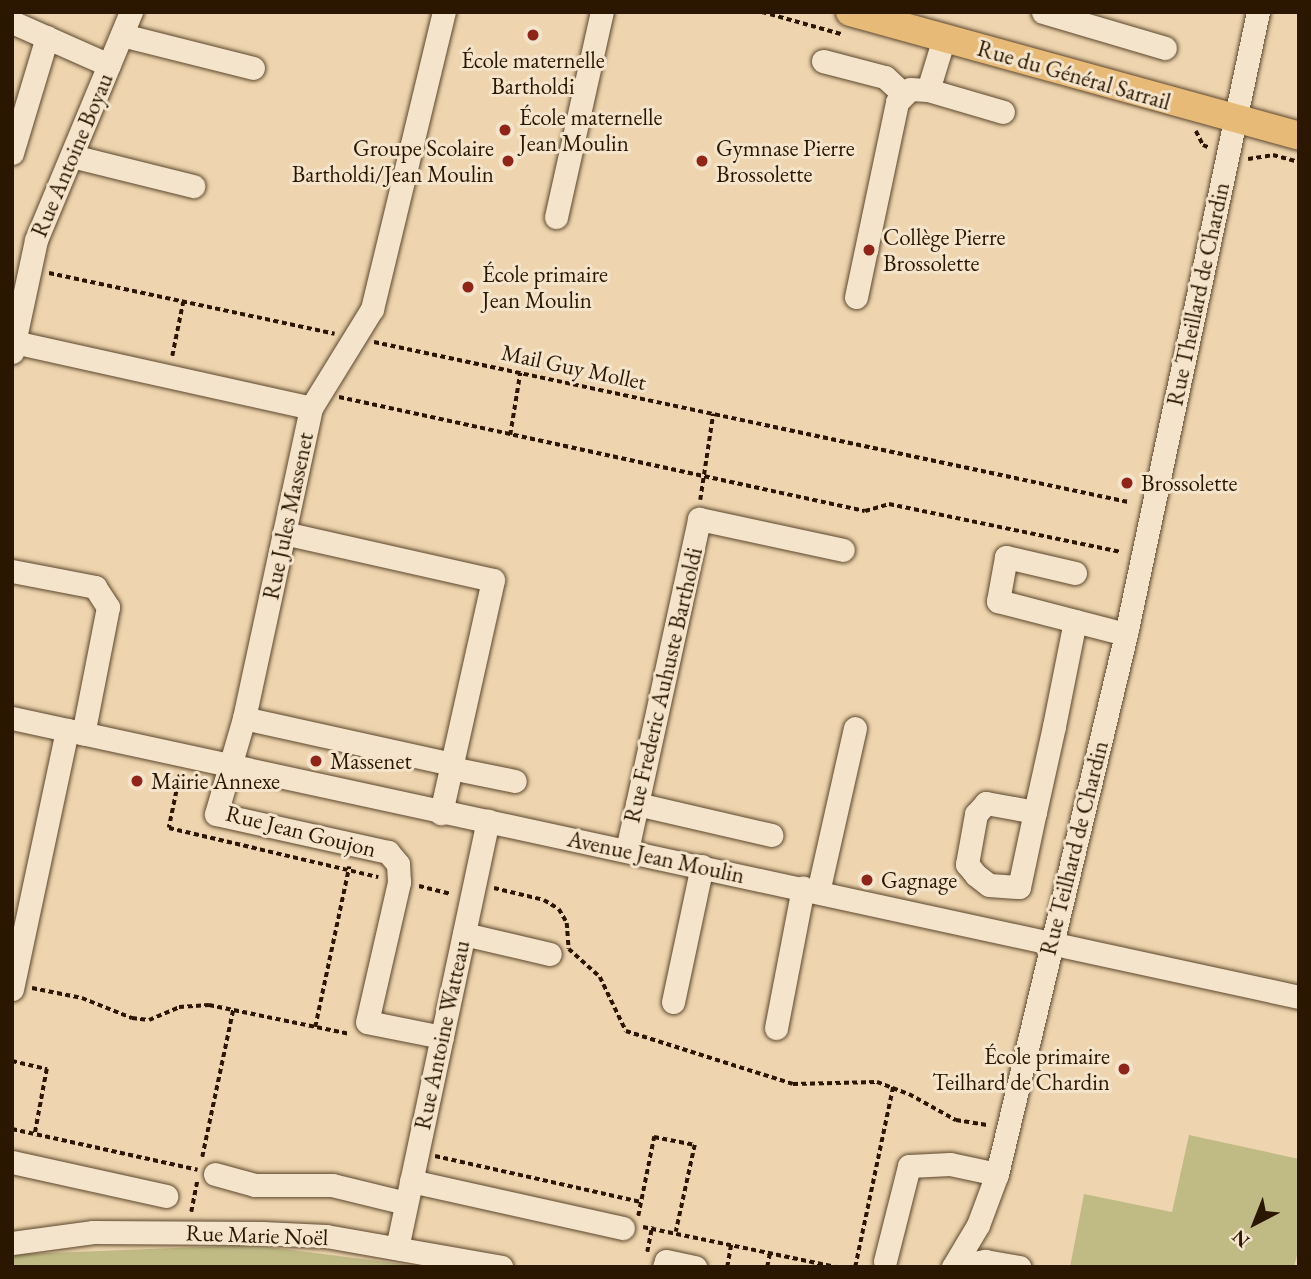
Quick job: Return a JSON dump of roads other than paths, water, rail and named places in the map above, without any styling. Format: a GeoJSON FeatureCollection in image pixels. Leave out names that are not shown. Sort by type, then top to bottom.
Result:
{"type":"FeatureCollection","features":[{"type":"Feature","properties":{"kind":"main road","name":"Rue du Général Sarrail"},"geometry":{"type":"LineString","coordinates":[[850,12],[1299,136]]}},
{"type":"Feature","properties":{"kind":"street","name":"Rue Antoine Boyau"},"geometry":{"type":"LineString","coordinates":[[13,347],[36,240],[131,12]]}},
{"type":"Feature","properties":{"kind":"street"},"geometry":{"type":"LineString","coordinates":[[316,398],[372,309],[444,12]]}},
{"type":"Feature","properties":{"kind":"street"},"geometry":{"type":"LineString","coordinates":[[556,217],[602,12]]}},
{"type":"Feature","properties":{"kind":"street"},"geometry":{"type":"LineString","coordinates":[[1043,12],[1165,48]]}},
{"type":"Feature","properties":{"kind":"street","name":"Rue Theillard de Chardin"},"geometry":{"type":"LineString","coordinates":[[1162,469],[1258,12]]}},
{"type":"Feature","properties":{"kind":"street"},"geometry":{"type":"LineString","coordinates":[[12,22],[109,65]]}},
{"type":"Feature","properties":{"kind":"street"},"geometry":{"type":"LineString","coordinates":[[122,35],[253,68]]}},
{"type":"Feature","properties":{"kind":"street"},"geometry":{"type":"LineString","coordinates":[[12,153],[47,37]]}},
{"type":"Feature","properties":{"kind":"street"},"geometry":{"type":"LineString","coordinates":[[928,90],[944,38]]}},
{"type":"Feature","properties":{"kind":"street"},"geometry":{"type":"LineString","coordinates":[[823,61],[885,77],[902,93],[928,90],[1003,112]]}},
{"type":"Feature","properties":{"kind":"street"},"geometry":{"type":"LineString","coordinates":[[856,297],[902,93]]}},
{"type":"Feature","properties":{"kind":"street"},"geometry":{"type":"LineString","coordinates":[[72,156],[193,186]]}},
{"type":"Feature","properties":{"kind":"street","name":"Rue Jules Massenet"},"geometry":{"type":"LineString","coordinates":[[13,347],[316,398],[244,718],[229,765]]}},
{"type":"Feature","properties":{"kind":"street","name":"Rue Teilhard de Chardin"},"geometry":{"type":"LineString","coordinates":[[953,1267],[978,1225],[996,1174],[1126,634],[1162,469]]}},
{"type":"Feature","properties":{"kind":"street","name":"Rue Frederic Auhuste Bartholdi"},"geometry":{"type":"LineString","coordinates":[[627,850],[699,519],[842,550]]}},
{"type":"Feature","properties":{"kind":"street"},"geometry":{"type":"LineString","coordinates":[[284,533],[493,580],[441,813]]}},
{"type":"Feature","properties":{"kind":"street"},"geometry":{"type":"LineString","coordinates":[[1075,573],[1006,557],[998,601],[1126,634]]}},
{"type":"Feature","properties":{"kind":"street"},"geometry":{"type":"LineString","coordinates":[[12,571],[94,587],[108,607],[13,986]]}},
{"type":"Feature","properties":{"kind":"street"},"geometry":{"type":"LineString","coordinates":[[1035,812],[1075,621]]}},
{"type":"Feature","properties":{"kind":"street","name":"Avenue Jean Moulin"},"geometry":{"type":"LineString","coordinates":[[12,718],[1299,997]]}},
{"type":"Feature","properties":{"kind":"street"},"geometry":{"type":"LineString","coordinates":[[244,718],[515,781]]}},
{"type":"Feature","properties":{"kind":"street"},"geometry":{"type":"LineString","coordinates":[[775,1028],[855,728]]}},
{"type":"Feature","properties":{"kind":"street","name":"Rue Jean Goujon"},"geometry":{"type":"LineString","coordinates":[[229,765],[216,814],[388,852],[398,864],[399,882],[367,1022],[442,1037]]}},
{"type":"Feature","properties":{"kind":"street"},"geometry":{"type":"LineString","coordinates":[[637,804],[771,835]]}},
{"type":"Feature","properties":{"kind":"street","name":"Rue Antoine Watteau"},"geometry":{"type":"LineString","coordinates":[[397,1248],[488,821]]}},
{"type":"Feature","properties":{"kind":"street"},"geometry":{"type":"LineString","coordinates":[[673,1002],[702,866]]}},
{"type":"Feature","properties":{"kind":"street"},"geometry":{"type":"LineString","coordinates":[[464,934],[550,954]]}},
{"type":"Feature","properties":{"kind":"street","name":"Rue Marie Noël"},"geometry":{"type":"LineString","coordinates":[[12,1162],[166,1196]]}},
{"type":"Feature","properties":{"kind":"street"},"geometry":{"type":"LineString","coordinates":[[885,1261],[909,1166],[950,1164],[996,1174]]}},
{"type":"Feature","properties":{"kind":"street"},"geometry":{"type":"LineString","coordinates":[[207,1172],[256,1185],[332,1185],[409,1192],[623,1228]]}},
{"type":"Feature","properties":{"kind":"street"},"geometry":{"type":"LineString","coordinates":[[978,1225],[985,1261]]}},
{"type":"Feature","properties":{"kind":"street","name":"Rue Marie Noël"},"geometry":{"type":"LineString","coordinates":[[12,1242],[93,1233],[262,1233],[326,1236],[500,1267]]}},
{"type":"Feature","properties":{"kind":"street"},"geometry":{"type":"LineString","coordinates":[[656,1260],[695,1267]]}},
{"type":"Feature","properties":{"kind":"street"},"geometry":{"type":"LineString","coordinates":[[953,1267],[985,1261],[1020,1267]]}},
{"type":"Feature","properties":{"kind":"place","name":"École maternelle Bartholdi"},"geometry":{"type":"Point","coordinates":[533,35]}},
{"type":"Feature","properties":{"kind":"place","name":"École maternelle Jean Moulin"},"geometry":{"type":"Point","coordinates":[505,130]}},
{"type":"Feature","properties":{"kind":"place","name":"Groupe Scolaire Bartholdi/Jean Moulin"},"geometry":{"type":"Point","coordinates":[508,161]}},
{"type":"Feature","properties":{"kind":"place","name":"Gymnase Pierre Brossolette"},"geometry":{"type":"Point","coordinates":[702,161]}},
{"type":"Feature","properties":{"kind":"place","name":"Collège Pierre Brossolette"},"geometry":{"type":"Point","coordinates":[869,250]}},
{"type":"Feature","properties":{"kind":"place","name":"École primaire Jean Moulin"},"geometry":{"type":"Point","coordinates":[468,287]}},
{"type":"Feature","properties":{"kind":"place","name":"Brossolette"},"geometry":{"type":"Point","coordinates":[1127,483]}},
{"type":"Feature","properties":{"kind":"place","name":"Massenet"},"geometry":{"type":"Point","coordinates":[316,761]}},
{"type":"Feature","properties":{"kind":"place","name":"Mairie Annexe"},"geometry":{"type":"Point","coordinates":[137,781]}},
{"type":"Feature","properties":{"kind":"place","name":"Gagnage"},"geometry":{"type":"Point","coordinates":[867,880]}},
{"type":"Feature","properties":{"kind":"place","name":"École primaire Teilhard de Chardin"},"geometry":{"type":"Point","coordinates":[1124,1069]}}]}
